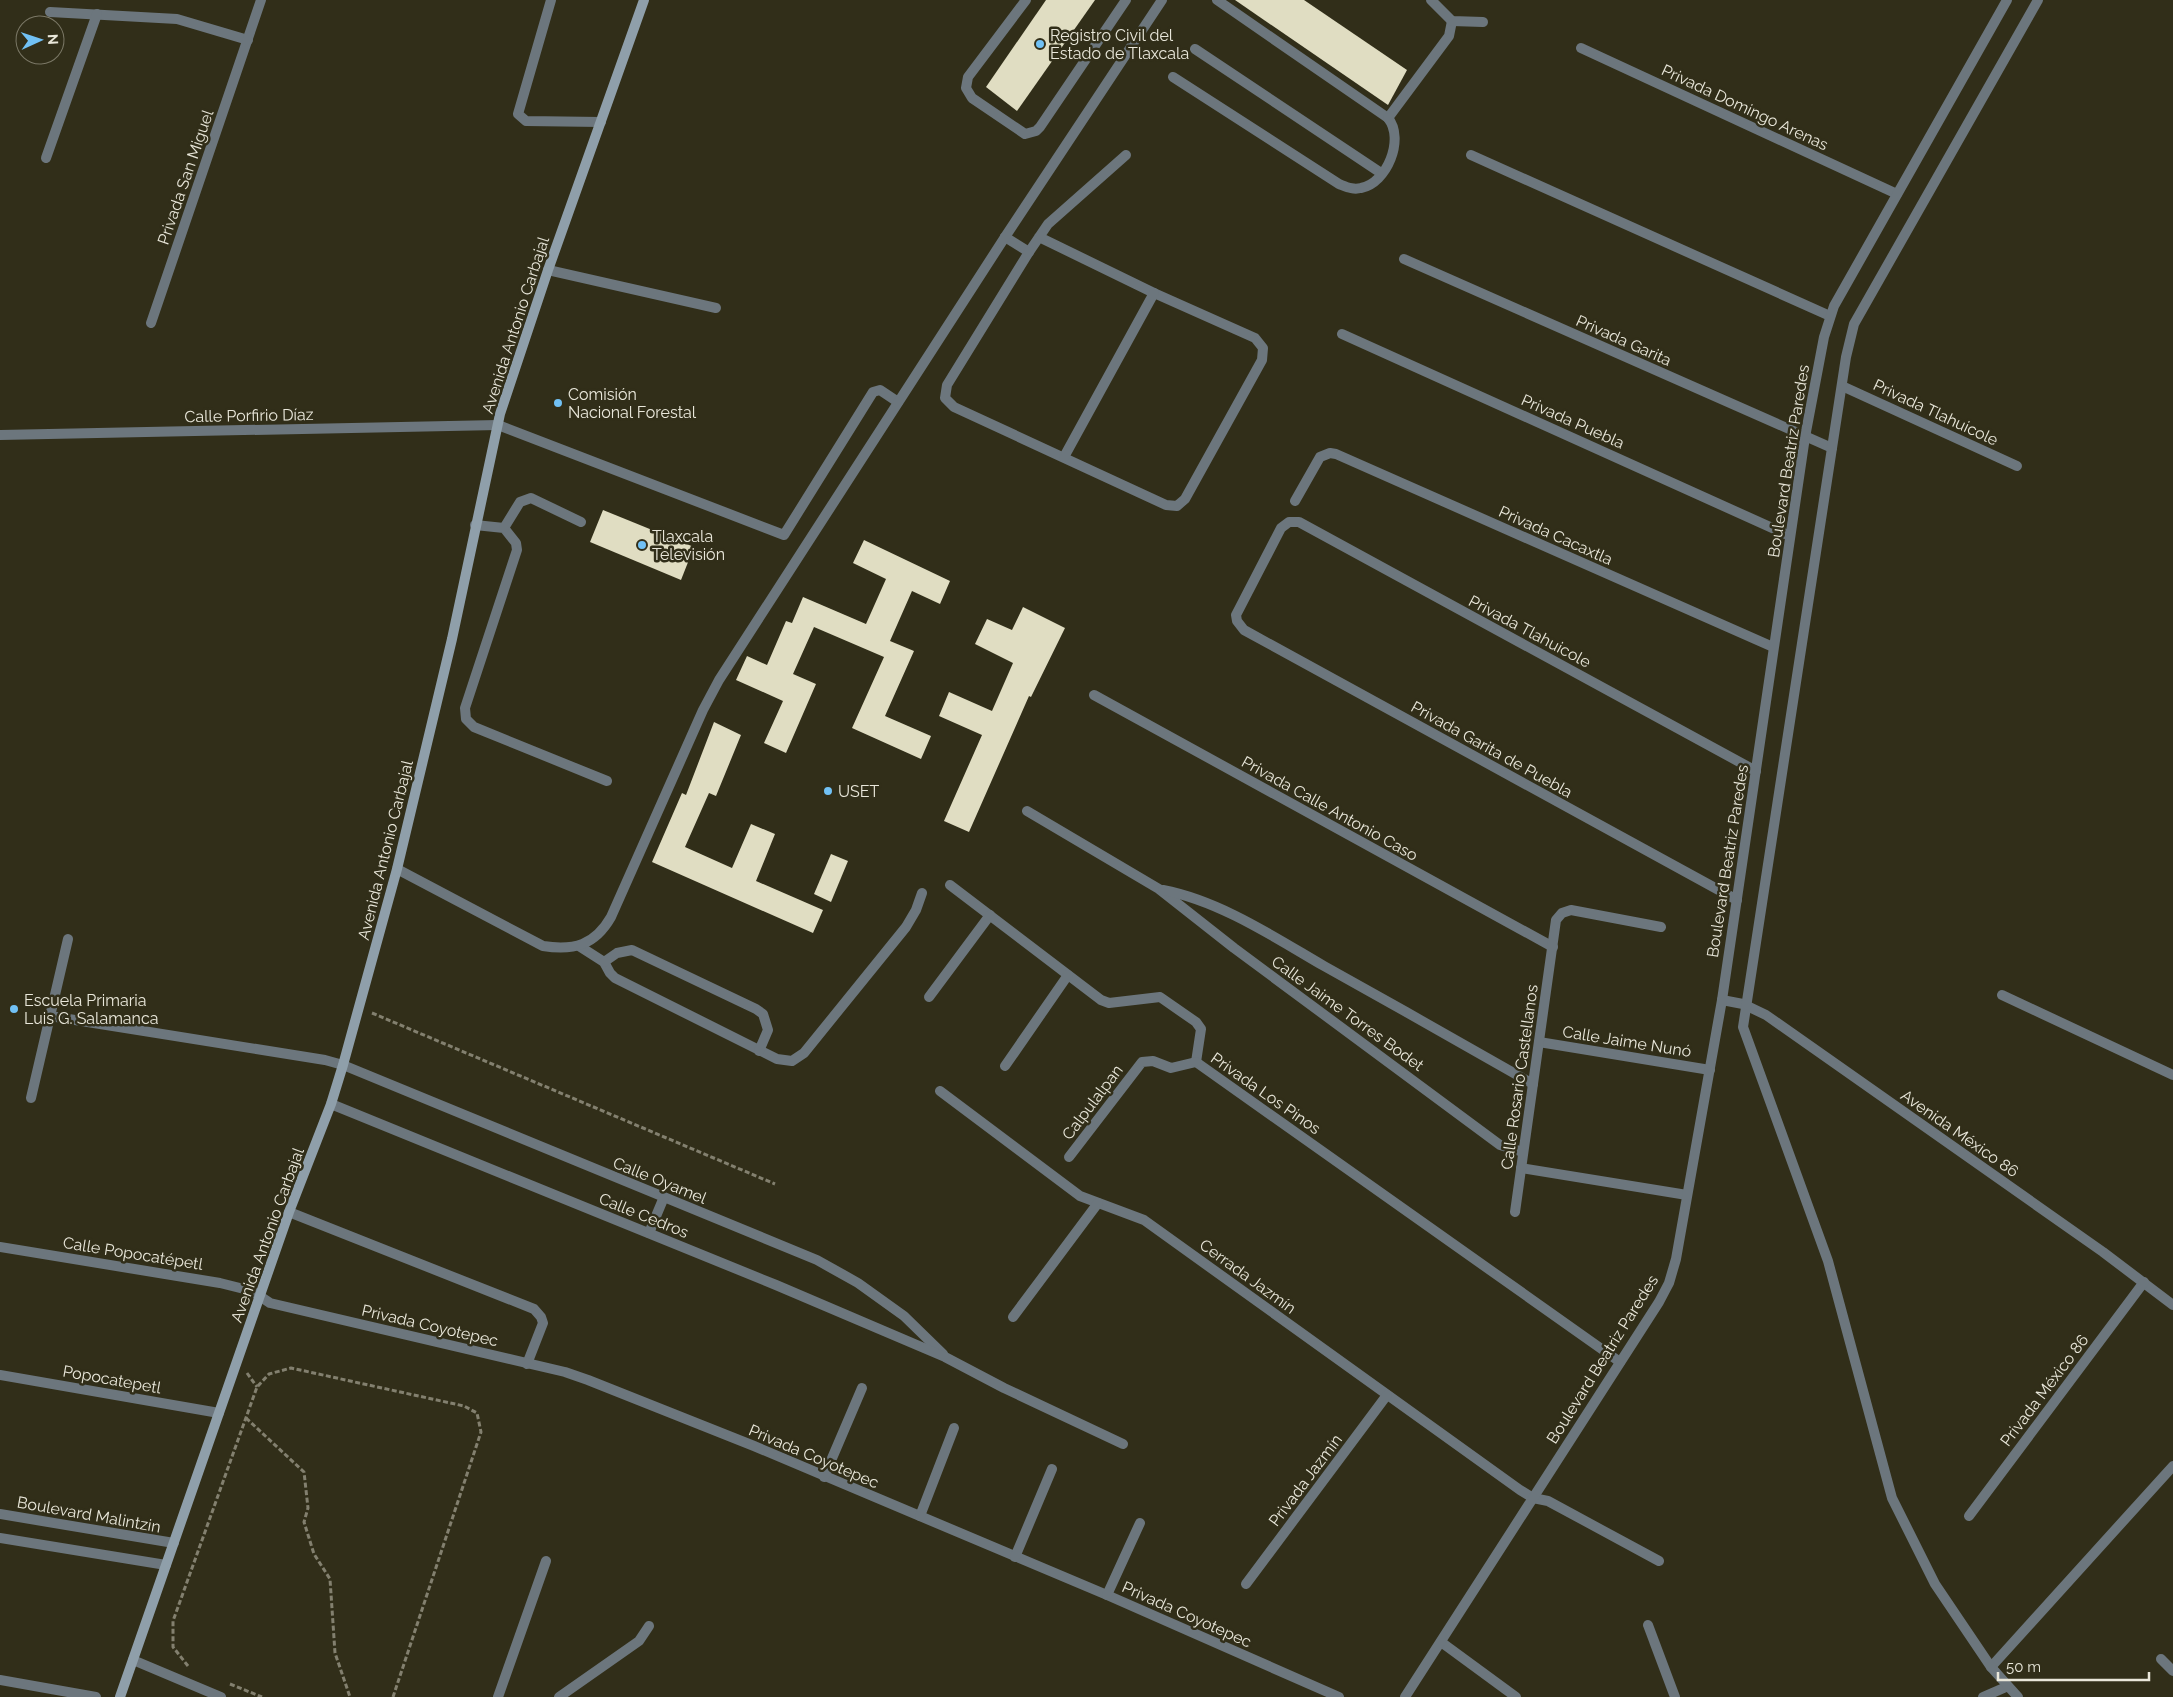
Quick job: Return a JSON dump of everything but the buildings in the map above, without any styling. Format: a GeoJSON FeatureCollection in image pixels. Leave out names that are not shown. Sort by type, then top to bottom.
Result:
{"type":"FeatureCollection","features":[{"type":"Feature","properties":{"kind":"street","name":"Privada San Miguel"},"geometry":{"type":"LineString","coordinates":[[151,322],[261,0]]}},
{"type":"Feature","properties":{"kind":"street"},"geometry":{"type":"LineString","coordinates":[[551,0],[518,114],[526,121],[601,122]]}},
{"type":"Feature","properties":{"kind":"street","name":"Avenida Antonio Carbajal"},"geometry":{"type":"LineString","coordinates":[[120,1697],[260,1295],[331,1104],[360,1008],[397,868],[452,639],[493,455],[498,424],[548,270],[644,0]]}},
{"type":"Feature","properties":{"kind":"street"},"geometry":{"type":"LineString","coordinates":[[1026,0],[968,76],[966,88],[972,98],[1025,134],[1036,131],[1040,127],[1126,0]]}},
{"type":"Feature","properties":{"kind":"street"},"geometry":{"type":"LineString","coordinates":[[397,868],[543,946],[559,948],[579,946],[598,936],[611,917],[719,680],[1004,237],[1162,0]]}},
{"type":"Feature","properties":{"kind":"street"},"geometry":{"type":"LineString","coordinates":[[1173,77],[1339,184],[1350,188],[1362,188],[1373,182],[1381,174],[1391,157],[1394,146],[1394,130],[1388,118],[1217,0]]}},
{"type":"Feature","properties":{"kind":"street"},"geometry":{"type":"LineString","coordinates":[[1431,0],[1452,21],[1483,22]]}},
{"type":"Feature","properties":{"kind":"street","name":"Boulevard Beatriz Paredes"},"geometry":{"type":"LineString","coordinates":[[1405,1697],[1659,1302],[1669,1283],[1676,1259],[1722,1000],[1805,437],[1830,316],[2007,0]]}},
{"type":"Feature","properties":{"kind":"street"},"geometry":{"type":"LineString","coordinates":[[2018,1697],[2006,1686],[1991,1667],[1935,1584],[1892,1498],[1828,1261],[1743,1027],[1832,448],[1854,324],[2038,0]]}},
{"type":"Feature","properties":{"kind":"street"},"geometry":{"type":"LineString","coordinates":[[50,12],[177,19],[248,40]]}},
{"type":"Feature","properties":{"kind":"street"},"geometry":{"type":"LineString","coordinates":[[46,158],[97,14]]}},
{"type":"Feature","properties":{"kind":"street"},"geometry":{"type":"LineString","coordinates":[[1388,118],[1449,36],[1452,21]]}},
{"type":"Feature","properties":{"kind":"street","name":"Privada Domingo Arenas"},"geometry":{"type":"LineString","coordinates":[[1581,48],[1897,194]]}},
{"type":"Feature","properties":{"kind":"street"},"geometry":{"type":"LineString","coordinates":[[1195,49],[1381,174]]}},
{"type":"Feature","properties":{"kind":"street"},"geometry":{"type":"LineString","coordinates":[[1039,237],[1154,293],[1255,338],[1263,348],[1262,360],[1190,490],[1182,503],[1177,506],[1166,505],[954,407],[945,398],[947,385],[1029,252],[1039,237],[1050,221],[1126,155]]}},
{"type":"Feature","properties":{"kind":"street"},"geometry":{"type":"LineString","coordinates":[[1471,156],[1830,316]]}},
{"type":"Feature","properties":{"kind":"street"},"geometry":{"type":"LineString","coordinates":[[1004,237],[1029,252]]}},
{"type":"Feature","properties":{"kind":"street","name":"Privada Garita"},"geometry":{"type":"LineString","coordinates":[[1404,259],[1832,448]]}},
{"type":"Feature","properties":{"kind":"street"},"geometry":{"type":"LineString","coordinates":[[548,270],[716,308]]}},
{"type":"Feature","properties":{"kind":"street"},"geometry":{"type":"LineString","coordinates":[[1064,457],[1154,293]]}},
{"type":"Feature","properties":{"kind":"street","name":"Privada Puebla"},"geometry":{"type":"LineString","coordinates":[[1342,334],[1790,536]]}},
{"type":"Feature","properties":{"kind":"street","name":"Privada Tlahuicole"},"geometry":{"type":"LineString","coordinates":[[1842,386],[2017,466]]}},
{"type":"Feature","properties":{"kind":"street"},"geometry":{"type":"LineString","coordinates":[[498,424],[784,535],[873,392],[880,390],[898,402]]}},
{"type":"Feature","properties":{"kind":"street","name":"Calle Porfirio Díaz"},"geometry":{"type":"LineString","coordinates":[[0,435],[498,424]]}},
{"type":"Feature","properties":{"kind":"street","name":"Privada Cacaxtla"},"geometry":{"type":"LineString","coordinates":[[1295,501],[1317,461],[1325,454],[1336,454],[1773,647]]}},
{"type":"Feature","properties":{"kind":"street"},"geometry":{"type":"LineString","coordinates":[[504,528],[520,502],[531,498],[581,522]]}},
{"type":"Feature","properties":{"kind":"street","name":"Privada Tlahuicole"},"geometry":{"type":"LineString","coordinates":[[1289,522],[1299,522],[1756,771]]}},
{"type":"Feature","properties":{"kind":"street","name":"Privada Garita de Puebla"},"geometry":{"type":"LineString","coordinates":[[1289,522],[1281,528],[1238,610],[1237,621],[1244,630],[1737,900]]}},
{"type":"Feature","properties":{"kind":"street"},"geometry":{"type":"LineString","coordinates":[[476,525],[504,528],[516,543],[517,554],[465,708],[466,719],[474,727],[607,781]]}},
{"type":"Feature","properties":{"kind":"street","name":"Privada Calle Antonio Caso"},"geometry":{"type":"LineString","coordinates":[[1094,695],[1553,947]]}},
{"type":"Feature","properties":{"kind":"street","name":"Calle Jaime Torres Bodet"},"geometry":{"type":"LineString","coordinates":[[1027,811],[1159,889],[1234,948],[1500,1145],[1523,1152]]}},
{"type":"Feature","properties":{"kind":"street","name":"Privada Los Pinos"},"geometry":{"type":"LineString","coordinates":[[950,885],[1106,1003],[1157,997],[1166,1000],[1196,1022],[1201,1029],[1196,1062],[1620,1362]]}},
{"type":"Feature","properties":{"kind":"street","name":"Calle Jaime Torres Bodet"},"geometry":{"type":"LineString","coordinates":[[1159,889],[1180,893],[1206,903],[1262,931],[1533,1084]]}},
{"type":"Feature","properties":{"kind":"street"},"geometry":{"type":"LineString","coordinates":[[579,946],[604,962],[615,978],[784,1062],[798,1058],[804,1053],[906,927],[916,910],[922,893]]}},
{"type":"Feature","properties":{"kind":"street","name":"Calle Rosario Castellanos"},"geometry":{"type":"LineString","coordinates":[[1515,1212],[1556,920],[1566,911],[1661,927]]}},
{"type":"Feature","properties":{"kind":"street"},"geometry":{"type":"LineString","coordinates":[[929,997],[990,915]]}},
{"type":"Feature","properties":{"kind":"street"},"geometry":{"type":"LineString","coordinates":[[31,1098],[68,939]]}},
{"type":"Feature","properties":{"kind":"street"},"geometry":{"type":"LineString","coordinates":[[604,962],[617,953],[632,950],[756,1009],[763,1014],[768,1030],[759,1051]]}},
{"type":"Feature","properties":{"kind":"street"},"geometry":{"type":"LineString","coordinates":[[1005,1066],[1068,975]]}},
{"type":"Feature","properties":{"kind":"street"},"geometry":{"type":"LineString","coordinates":[[2002,995],[2173,1075]]}},
{"type":"Feature","properties":{"kind":"street","name":"Avenida México 86"},"geometry":{"type":"LineString","coordinates":[[1722,1000],[1747,1006],[1774,1021],[2103,1252],[2173,1305]]}},
{"type":"Feature","properties":{"kind":"street","name":"Calle Oyamel"},"geometry":{"type":"LineString","coordinates":[[50,1016],[325,1060],[343,1065],[817,1260],[858,1283],[904,1316],[945,1357]]}},
{"type":"Feature","properties":{"kind":"street","name":"Calle Jaime Nunó"},"geometry":{"type":"LineString","coordinates":[[1539,1042],[1710,1070]]}},
{"type":"Feature","properties":{"kind":"street","name":"Calpulalpan"},"geometry":{"type":"LineString","coordinates":[[1069,1157],[1142,1062],[1154,1061],[1171,1068],[1196,1062]]}},
{"type":"Feature","properties":{"kind":"street","name":"Cerrada Jazmín"},"geometry":{"type":"LineString","coordinates":[[940,1091],[1080,1196],[1144,1220],[1533,1498],[1548,1501],[1659,1561]]}},
{"type":"Feature","properties":{"kind":"street","name":"Calle Cedros"},"geometry":{"type":"LineString","coordinates":[[331,1104],[649,1233],[945,1357]]}},
{"type":"Feature","properties":{"kind":"street"},"geometry":{"type":"LineString","coordinates":[[1521,1168],[1687,1194]]}},
{"type":"Feature","properties":{"kind":"street"},"geometry":{"type":"LineString","coordinates":[[649,1233],[664,1197]]}},
{"type":"Feature","properties":{"kind":"street"},"geometry":{"type":"LineString","coordinates":[[1013,1317],[1098,1203]]}},
{"type":"Feature","properties":{"kind":"street"},"geometry":{"type":"LineString","coordinates":[[290,1212],[534,1309],[541,1317],[543,1323],[528,1364]]}},
{"type":"Feature","properties":{"kind":"street","name":"Calle Popocatépetl"},"geometry":{"type":"LineString","coordinates":[[0,1247],[220,1283],[260,1295]]}},
{"type":"Feature","properties":{"kind":"street","name":"Privada México 86"},"geometry":{"type":"LineString","coordinates":[[1969,1516],[2144,1282]]}},
{"type":"Feature","properties":{"kind":"street","name":"Privada Coyotepec"},"geometry":{"type":"LineString","coordinates":[[260,1295],[270,1303],[565,1372],[642,1400],[1107,1595],[1339,1697]]}},
{"type":"Feature","properties":{"kind":"street"},"geometry":{"type":"LineString","coordinates":[[945,1357],[1004,1388],[1123,1444]]}},
{"type":"Feature","properties":{"kind":"street","name":"Popocatepetl"},"geometry":{"type":"LineString","coordinates":[[0,1375],[219,1413]]}},
{"type":"Feature","properties":{"kind":"street"},"geometry":{"type":"LineString","coordinates":[[824,1477],[862,1388]]}},
{"type":"Feature","properties":{"kind":"street","name":"Privada Jazmín"},"geometry":{"type":"LineString","coordinates":[[1246,1584],[1387,1395]]}},
{"type":"Feature","properties":{"kind":"street"},"geometry":{"type":"LineString","coordinates":[[920,1516],[954,1428]]}},
{"type":"Feature","properties":{"kind":"street"},"geometry":{"type":"LineString","coordinates":[[1991,1667],[2173,1466]]}},
{"type":"Feature","properties":{"kind":"street"},"geometry":{"type":"LineString","coordinates":[[1015,1557],[1052,1469]]}},
{"type":"Feature","properties":{"kind":"street","name":"Boulevard Malintzin"},"geometry":{"type":"LineString","coordinates":[[0,1514],[174,1543]]}},
{"type":"Feature","properties":{"kind":"street"},"geometry":{"type":"LineString","coordinates":[[1107,1595],[1140,1523]]}},
{"type":"Feature","properties":{"kind":"street"},"geometry":{"type":"LineString","coordinates":[[0,1538],[166,1566]]}},
{"type":"Feature","properties":{"kind":"street"},"geometry":{"type":"LineString","coordinates":[[498,1697],[546,1562]]}},
{"type":"Feature","properties":{"kind":"street"},"geometry":{"type":"LineString","coordinates":[[1648,1624],[1675,1697]]}},
{"type":"Feature","properties":{"kind":"street"},"geometry":{"type":"LineString","coordinates":[[559,1697],[639,1641],[649,1626]]}},
{"type":"Feature","properties":{"kind":"street"},"geometry":{"type":"LineString","coordinates":[[1441,1642],[1516,1697]]}},
{"type":"Feature","properties":{"kind":"street"},"geometry":{"type":"LineString","coordinates":[[2161,1659],[2173,1671]]}},
{"type":"Feature","properties":{"kind":"street"},"geometry":{"type":"LineString","coordinates":[[133,1660],[220,1697]]}},
{"type":"Feature","properties":{"kind":"street"},"geometry":{"type":"LineString","coordinates":[[0,1680],[96,1697]]}},
{"type":"Feature","properties":{"kind":"street"},"geometry":{"type":"LineString","coordinates":[[1983,1697],[2006,1686]]}},
{"type":"Feature","properties":{"kind":"path"},"geometry":{"type":"LineString","coordinates":[[360,1008],[774,1184]]}},
{"type":"Feature","properties":{"kind":"path"},"geometry":{"type":"LineString","coordinates":[[195,1669],[187,1666],[173,1646],[173,1621],[257,1387],[270,1374],[291,1368],[464,1406],[477,1414],[481,1432],[393,1697]]}},
{"type":"Feature","properties":{"kind":"path"},"geometry":{"type":"LineString","coordinates":[[246,1418],[304,1472],[308,1508],[304,1522],[314,1554],[330,1580],[335,1653],[350,1697]]}},
{"type":"Feature","properties":{"kind":"path"},"geometry":{"type":"LineString","coordinates":[[229,1683],[262,1697]]}},
{"type":"Feature","properties":{"kind":"place","name":"Registro Civil del Estado de Tlaxcala"},"geometry":{"type":"Point","coordinates":[1040,44]}},
{"type":"Feature","properties":{"kind":"place","name":"Comisión Nacional Forestal"},"geometry":{"type":"Point","coordinates":[558,403]}},
{"type":"Feature","properties":{"kind":"place","name":"Tlaxcala Televisión"},"geometry":{"type":"Point","coordinates":[642,545]}},
{"type":"Feature","properties":{"kind":"place","name":"USET"},"geometry":{"type":"Point","coordinates":[828,791]}},
{"type":"Feature","properties":{"kind":"place","name":"Escuela Primaria Luis G. Salamanca"},"geometry":{"type":"Point","coordinates":[14,1009]}}]}
